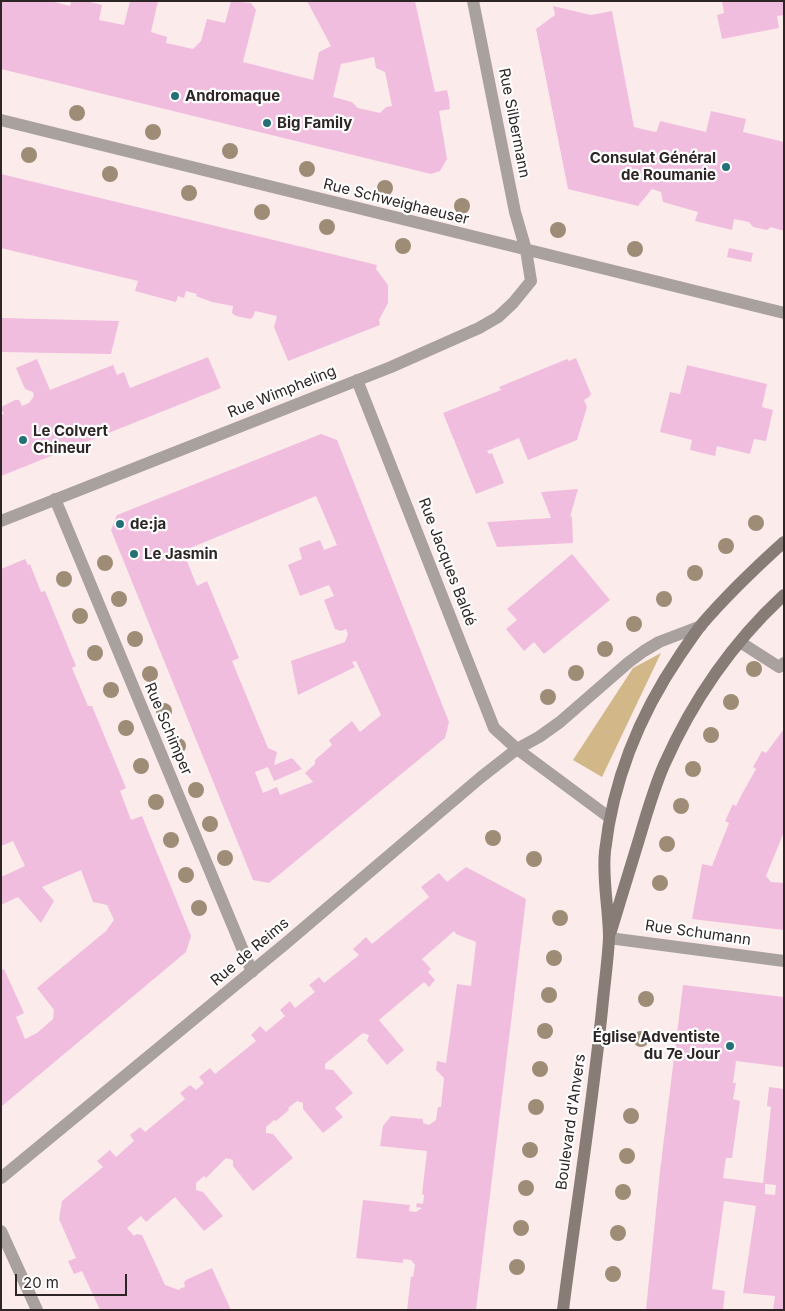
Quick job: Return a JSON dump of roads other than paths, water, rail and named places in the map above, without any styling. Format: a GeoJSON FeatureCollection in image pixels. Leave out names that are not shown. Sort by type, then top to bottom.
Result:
{"type":"FeatureCollection","features":[{"type":"Feature","properties":{"kind":"main road","name":"Boulevard d'Anvers"},"geometry":{"type":"LineString","coordinates":[[563,1310],[601,1019],[609,938],[605,853],[610,818],[620,777],[632,741],[671,669],[700,626],[784,542]]}},
{"type":"Feature","properties":{"kind":"main road","name":"Boulevard d'Anvers"},"geometry":{"type":"LineString","coordinates":[[609,938],[650,804],[664,765],[688,719],[712,680],[740,642],[784,595]]}},
{"type":"Feature","properties":{"kind":"street","name":"Rue Silbermann"},"geometry":{"type":"LineString","coordinates":[[473,1],[515,212],[526,250]]}},
{"type":"Feature","properties":{"kind":"street","name":"Rue Schweighaeuser"},"geometry":{"type":"LineString","coordinates":[[1,120],[784,313]]}},
{"type":"Feature","properties":{"kind":"street","name":"Rue Wimpheling"},"geometry":{"type":"LineString","coordinates":[[1,520],[357,380],[479,328],[498,317],[513,303],[531,281],[526,250]]}},
{"type":"Feature","properties":{"kind":"street","name":"Rue Jacques Baldé"},"geometry":{"type":"LineString","coordinates":[[357,380],[494,728],[517,749]]}},
{"type":"Feature","properties":{"kind":"street","name":"Rue Schimper"},"geometry":{"type":"LineString","coordinates":[[55,499],[252,972]]}},
{"type":"Feature","properties":{"kind":"street","name":"Boulevard d'Anvers"},"geometry":{"type":"LineString","coordinates":[[517,749],[540,737],[560,722],[644,651],[659,642],[700,626]]}},
{"type":"Feature","properties":{"kind":"street"},"geometry":{"type":"LineString","coordinates":[[740,642],[779,667],[784,663]]}},
{"type":"Feature","properties":{"kind":"street"},"geometry":{"type":"LineString","coordinates":[[517,749],[610,818]]}},
{"type":"Feature","properties":{"kind":"street","name":"Rue de Reims"},"geometry":{"type":"LineString","coordinates":[[1,1178],[252,972],[480,778],[517,749]]}},
{"type":"Feature","properties":{"kind":"street","name":"Rue Schumann"},"geometry":{"type":"LineString","coordinates":[[609,938],[784,961]]}},
{"type":"Feature","properties":{"kind":"street"},"geometry":{"type":"LineString","coordinates":[[1,1231],[37,1310]]}},
{"type":"Feature","properties":{"kind":"place","name":"Andromaque"},"geometry":{"type":"Point","coordinates":[175,96]}},
{"type":"Feature","properties":{"kind":"place","name":"Big Family"},"geometry":{"type":"Point","coordinates":[267,123]}},
{"type":"Feature","properties":{"kind":"place","name":"Consulat Général de Roumanie"},"geometry":{"type":"Point","coordinates":[726,167]}},
{"type":"Feature","properties":{"kind":"place","name":"Le Colvert Chineur"},"geometry":{"type":"Point","coordinates":[23,440]}},
{"type":"Feature","properties":{"kind":"place","name":"de:ja"},"geometry":{"type":"Point","coordinates":[120,524]}},
{"type":"Feature","properties":{"kind":"place","name":"Le Jasmin"},"geometry":{"type":"Point","coordinates":[134,554]}},
{"type":"Feature","properties":{"kind":"place","name":"Église Adventiste du 7e Jour"},"geometry":{"type":"Point","coordinates":[730,1046]}}]}
